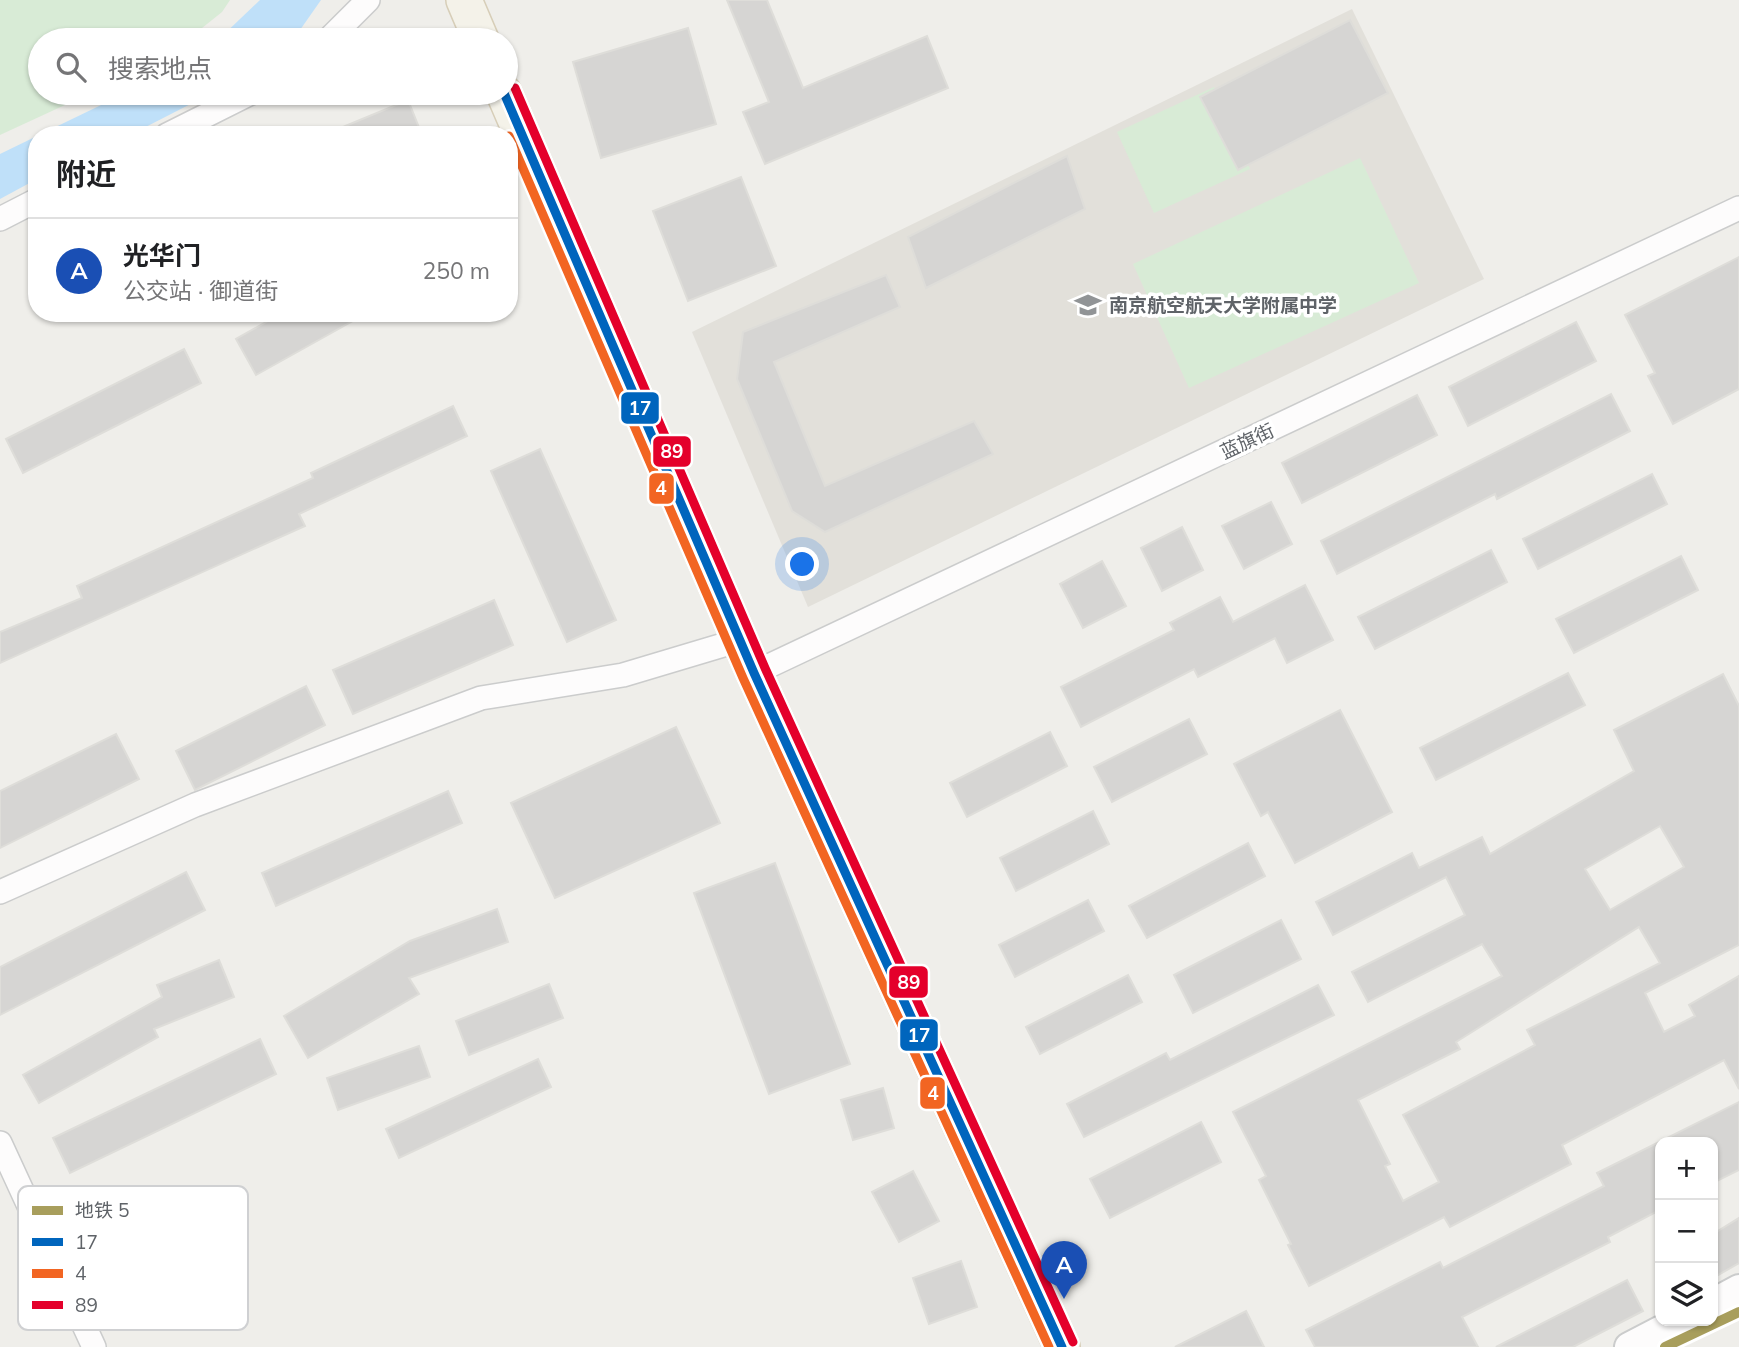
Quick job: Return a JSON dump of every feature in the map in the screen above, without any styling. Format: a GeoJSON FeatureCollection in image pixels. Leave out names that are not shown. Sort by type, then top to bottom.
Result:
{"type":"FeatureCollection","features":[{"type":"Feature","properties":{"kind":"main road"},"geometry":{"type":"LineString","coordinates":[[464,0],[476,28]]}},
{"type":"Feature","properties":{"kind":"main road"},"geometry":{"type":"LineString","coordinates":[[509,105],[754,673],[1062,1347]]}},
{"type":"Feature","properties":{"kind":"street"},"geometry":{"type":"LineString","coordinates":[[340,28],[368,0]]}},
{"type":"Feature","properties":{"kind":"street"},"geometry":{"type":"LineString","coordinates":[[185,126],[227,105]]}},
{"type":"Feature","properties":{"kind":"street"},"geometry":{"type":"LineString","coordinates":[[0,219],[28,205]]}},
{"type":"Feature","properties":{"kind":"street","name":"蓝旗街"},"geometry":{"type":"LineString","coordinates":[[754,673],[1739,208]]}},
{"type":"Feature","properties":{"kind":"street"},"geometry":{"type":"LineString","coordinates":[[0,892],[195,805],[481,698],[623,675],[740,640]]}},
{"type":"Feature","properties":{"kind":"street"},"geometry":{"type":"LineString","coordinates":[[0,1143],[20,1186]]}},
{"type":"Feature","properties":{"kind":"street"},"geometry":{"type":"LineString","coordinates":[[1718,1300],[1739,1289]]}},
{"type":"Feature","properties":{"kind":"street"},"geometry":{"type":"LineString","coordinates":[[1629,1347],[1669,1326]]}},
{"type":"Feature","properties":{"kind":"street"},"geometry":{"type":"LineString","coordinates":[[86,1330],[94,1347]]}},
{"type":"Feature","properties":{"kind":"shaded area","name":"南京航空航天大学附属中学"},"geometry":{"type":"Polygon","coordinates":[[[1352,9],[1484,279],[808,607],[692,332],[1352,9]]]}},
{"type":"Feature","properties":{"kind":"green space"},"geometry":{"type":"Polygon","coordinates":[[[0,0],[230,0],[222,12],[202,28],[28,28],[28,105],[65,105],[0,135],[0,0]]]}},
{"type":"Feature","properties":{"kind":"green space"},"geometry":{"type":"Polygon","coordinates":[[[1214,87],[1250,169],[1154,213],[1117,132],[1214,87]]]}},
{"type":"Feature","properties":{"kind":"green space"},"geometry":{"type":"Polygon","coordinates":[[[1360,158],[1419,283],[1189,388],[1133,264],[1360,158]]]}},
{"type":"Feature","properties":{"kind":"water"},"geometry":{"type":"Polygon","coordinates":[[[260,0],[321,0],[301,28],[231,28],[260,0]]]}},
{"type":"Feature","properties":{"kind":"water"},"geometry":{"type":"Polygon","coordinates":[[[101,105],[189,105],[148,126],[58,126],[101,105]]]}},
{"type":"Feature","properties":{"kind":"water"},"geometry":{"type":"Polygon","coordinates":[[[28,140],[28,184],[0,199],[0,154],[28,140]]]}},
{"type":"Feature","properties":{"kind":"building"},"geometry":{"type":"Polygon","coordinates":[[[727,0],[767,0],[803,88],[927,36],[948,88],[765,164],[743,112],[769,102],[727,0]]]}},
{"type":"Feature","properties":{"kind":"building"},"geometry":{"type":"Polygon","coordinates":[[[1350,20],[1388,93],[1238,170],[1200,97],[1350,20]]]}},
{"type":"Feature","properties":{"kind":"building"},"geometry":{"type":"Polygon","coordinates":[[[688,28],[716,124],[601,158],[573,62],[688,28]]]}},
{"type":"Feature","properties":{"kind":"building"},"geometry":{"type":"Polygon","coordinates":[[[396,105],[410,105],[418,126],[345,126],[396,105]]]}},
{"type":"Feature","properties":{"kind":"building"},"geometry":{"type":"Polygon","coordinates":[[[1067,156],[1085,209],[926,288],[908,237],[1067,156]]]}},
{"type":"Feature","properties":{"kind":"building"},"geometry":{"type":"Polygon","coordinates":[[[741,177],[776,266],[688,301],[653,211],[741,177]]]}},
{"type":"Feature","properties":{"kind":"building"},"geometry":{"type":"Polygon","coordinates":[[[1739,257],[1739,389],[1673,424],[1648,376],[1655,373],[1625,315],[1739,257]]]}},
{"type":"Feature","properties":{"kind":"building"},"geometry":{"type":"Polygon","coordinates":[[[886,275],[900,307],[774,362],[825,486],[974,421],[993,454],[825,532],[792,511],[737,379],[743,332],[886,275]]]}},
{"type":"Feature","properties":{"kind":"building"},"geometry":{"type":"Polygon","coordinates":[[[266,322],[351,322],[256,375],[236,339],[266,322]]]}},
{"type":"Feature","properties":{"kind":"building"},"geometry":{"type":"Polygon","coordinates":[[[1576,322],[1596,361],[1468,426],[1449,387],[1576,322]]]}},
{"type":"Feature","properties":{"kind":"building"},"geometry":{"type":"Polygon","coordinates":[[[184,349],[201,383],[23,473],[6,439],[184,349]]]}},
{"type":"Feature","properties":{"kind":"building"},"geometry":{"type":"Polygon","coordinates":[[[1611,394],[1630,431],[1497,499],[1495,494],[1337,574],[1321,541],[1611,394]]]}},
{"type":"Feature","properties":{"kind":"building"},"geometry":{"type":"Polygon","coordinates":[[[1417,395],[1437,435],[1302,503],[1282,463],[1417,395]]]}},
{"type":"Feature","properties":{"kind":"building"},"geometry":{"type":"Polygon","coordinates":[[[453,406],[467,436],[299,514],[305,526],[0,663],[0,632],[82,598],[77,586],[313,478],[311,473],[453,406]]]}},
{"type":"Feature","properties":{"kind":"building"},"geometry":{"type":"Polygon","coordinates":[[[540,449],[616,620],[567,642],[491,471],[540,449]]]}},
{"type":"Feature","properties":{"kind":"building"},"geometry":{"type":"Polygon","coordinates":[[[1652,474],[1667,504],[1538,569],[1523,539],[1652,474]]]}},
{"type":"Feature","properties":{"kind":"building"},"geometry":{"type":"Polygon","coordinates":[[[1271,502],[1292,544],[1244,569],[1222,526],[1271,502]]]}},
{"type":"Feature","properties":{"kind":"building"},"geometry":{"type":"Polygon","coordinates":[[[1182,527],[1203,570],[1162,591],[1141,548],[1182,527]]]}},
{"type":"Feature","properties":{"kind":"building"},"geometry":{"type":"Polygon","coordinates":[[[1491,550],[1507,582],[1375,649],[1358,617],[1491,550]]]}},
{"type":"Feature","properties":{"kind":"building"},"geometry":{"type":"Polygon","coordinates":[[[1681,556],[1698,590],[1574,653],[1556,619],[1681,556]]]}},
{"type":"Feature","properties":{"kind":"building"},"geometry":{"type":"Polygon","coordinates":[[[1102,561],[1126,606],[1083,628],[1060,584],[1102,561]]]}},
{"type":"Feature","properties":{"kind":"building"},"geometry":{"type":"Polygon","coordinates":[[[1305,585],[1333,640],[1287,663],[1275,638],[1198,677],[1194,669],[1081,727],[1061,687],[1174,630],[1170,623],[1220,597],[1233,622],[1305,585]]]}},
{"type":"Feature","properties":{"kind":"building"},"geometry":{"type":"Polygon","coordinates":[[[494,600],[513,645],[353,714],[333,670],[494,600]]]}},
{"type":"Feature","properties":{"kind":"building"},"geometry":{"type":"Polygon","coordinates":[[[1568,673],[1585,705],[1436,780],[1420,748],[1568,673]]]}},
{"type":"Feature","properties":{"kind":"building"},"geometry":{"type":"Polygon","coordinates":[[[1723,674],[1739,706],[1739,945],[1645,993],[1664,1032],[1695,1016],[1689,1005],[1739,976],[1739,1089],[1724,1060],[1562,1145],[1571,1164],[1450,1227],[1444,1217],[1309,1286],[1259,1180],[1266,1176],[1233,1112],[1502,976],[1482,944],[1368,1002],[1352,972],[1465,915],[1446,877],[1333,935],[1316,902],[1412,853],[1419,868],[1482,837],[1490,854],[1634,771],[1614,730],[1723,674]],[[1660,826],[1585,869],[1610,910],[1684,867],[1660,826]],[[1639,927],[1456,1042],[1460,1049],[1358,1100],[1390,1164],[1385,1166],[1403,1201],[1439,1182],[1403,1115],[1535,1045],[1527,1030],[1660,963],[1639,927]]]}},
{"type":"Feature","properties":{"kind":"building"},"geometry":{"type":"Polygon","coordinates":[[[306,686],[325,725],[195,790],[176,751],[306,686]]]}},
{"type":"Feature","properties":{"kind":"building"},"geometry":{"type":"Polygon","coordinates":[[[1340,710],[1392,812],[1295,863],[1268,812],[1261,816],[1234,764],[1340,710]]]}},
{"type":"Feature","properties":{"kind":"building"},"geometry":{"type":"Polygon","coordinates":[[[1189,719],[1207,754],[1112,802],[1094,767],[1189,719]]]}},
{"type":"Feature","properties":{"kind":"building"},"geometry":{"type":"Polygon","coordinates":[[[676,727],[720,823],[555,898],[511,803],[676,727]]]}},
{"type":"Feature","properties":{"kind":"building"},"geometry":{"type":"Polygon","coordinates":[[[1050,732],[1067,766],[967,817],[950,783],[1050,732]]]}},
{"type":"Feature","properties":{"kind":"building"},"geometry":{"type":"Polygon","coordinates":[[[116,734],[139,779],[0,848],[0,791],[116,734]]]}},
{"type":"Feature","properties":{"kind":"building"},"geometry":{"type":"Polygon","coordinates":[[[448,791],[462,823],[276,906],[262,873],[448,791]]]}},
{"type":"Feature","properties":{"kind":"building"},"geometry":{"type":"Polygon","coordinates":[[[1093,811],[1109,844],[1016,891],[1000,858],[1093,811]]]}},
{"type":"Feature","properties":{"kind":"building"},"geometry":{"type":"Polygon","coordinates":[[[1248,843],[1265,876],[1147,938],[1129,906],[1248,843]]]}},
{"type":"Feature","properties":{"kind":"building"},"geometry":{"type":"Polygon","coordinates":[[[775,863],[850,1064],[769,1094],[694,893],[775,863]]]}},
{"type":"Feature","properties":{"kind":"building"},"geometry":{"type":"Polygon","coordinates":[[[186,872],[205,910],[0,1015],[0,967],[186,872]]]}},
{"type":"Feature","properties":{"kind":"building"},"geometry":{"type":"Polygon","coordinates":[[[1088,900],[1104,931],[1015,977],[999,945],[1088,900]]]}},
{"type":"Feature","properties":{"kind":"building"},"geometry":{"type":"Polygon","coordinates":[[[497,909],[508,942],[409,978],[419,994],[308,1058],[284,1016],[410,941],[497,909]]]}},
{"type":"Feature","properties":{"kind":"building"},"geometry":{"type":"Polygon","coordinates":[[[1281,920],[1301,959],[1193,1013],[1174,975],[1281,920]]]}},
{"type":"Feature","properties":{"kind":"building"},"geometry":{"type":"Polygon","coordinates":[[[219,960],[234,997],[154,1029],[158,1037],[39,1103],[23,1075],[162,997],[157,985],[219,960]]]}},
{"type":"Feature","properties":{"kind":"building"},"geometry":{"type":"Polygon","coordinates":[[[1128,975],[1142,1002],[1040,1054],[1026,1027],[1128,975]]]}},
{"type":"Feature","properties":{"kind":"building"},"geometry":{"type":"Polygon","coordinates":[[[549,984],[563,1018],[469,1055],[456,1021],[549,984]]]}},
{"type":"Feature","properties":{"kind":"building"},"geometry":{"type":"Polygon","coordinates":[[[1318,985],[1334,1015],[1084,1137],[1067,1104],[1166,1053],[1170,1060],[1318,985]]]}},
{"type":"Feature","properties":{"kind":"building"},"geometry":{"type":"Polygon","coordinates":[[[260,1039],[276,1074],[70,1173],[53,1138],[260,1039]]]}},
{"type":"Feature","properties":{"kind":"building"},"geometry":{"type":"Polygon","coordinates":[[[419,1046],[430,1077],[338,1110],[327,1078],[419,1046]]]}},
{"type":"Feature","properties":{"kind":"building"},"geometry":{"type":"Polygon","coordinates":[[[538,1059],[551,1087],[399,1158],[386,1129],[538,1059]]]}},
{"type":"Feature","properties":{"kind":"building"},"geometry":{"type":"Polygon","coordinates":[[[883,1088],[894,1128],[853,1140],[841,1100],[883,1088]]]}},
{"type":"Feature","properties":{"kind":"building"},"geometry":{"type":"Polygon","coordinates":[[[1739,1102],[1739,1170],[1718,1180],[1718,1137],[1669,1137],[1739,1102]]]}},
{"type":"Feature","properties":{"kind":"building"},"geometry":{"type":"Polygon","coordinates":[[[1201,1122],[1221,1162],[1110,1218],[1090,1179],[1201,1122]]]}},
{"type":"Feature","properties":{"kind":"building"},"geometry":{"type":"Polygon","coordinates":[[[1655,1144],[1655,1213],[1608,1237],[1610,1242],[1462,1317],[1478,1347],[1315,1347],[1306,1330],[1440,1262],[1443,1268],[1604,1186],[1597,1173],[1655,1144]]]}},
{"type":"Feature","properties":{"kind":"building"},"geometry":{"type":"Polygon","coordinates":[[[913,1171],[939,1221],[899,1242],[872,1192],[913,1171]]]}},
{"type":"Feature","properties":{"kind":"building"},"geometry":{"type":"Polygon","coordinates":[[[1739,1218],[1739,1263],[1718,1275],[1718,1263],[1718,1231],[1739,1218]]]}},
{"type":"Feature","properties":{"kind":"building"},"geometry":{"type":"Polygon","coordinates":[[[961,1261],[977,1307],[929,1324],[913,1278],[961,1261]]]}},
{"type":"Feature","properties":{"kind":"building"},"geometry":{"type":"Polygon","coordinates":[[[1627,1280],[1643,1311],[1573,1347],[1496,1347],[1627,1280]]]}},
{"type":"Feature","properties":{"kind":"building"},"geometry":{"type":"Polygon","coordinates":[[[1246,1311],[1264,1347],[1175,1347],[1246,1311]]]}},
{"type":"Feature","properties":{"kind":"metro line","name":"5"},"geometry":{"type":"LineString","coordinates":[[1665,1347],[1739,1312]]}},
{"type":"Feature","properties":{"kind":"transit line","name":"89"},"geometry":{"type":"LineString","coordinates":[[518,95],[765,668],[1073,1342]]}},
{"type":"Feature","properties":{"kind":"transit line","name":"17"},"geometry":{"type":"LineString","coordinates":[[509,105],[754,673],[1062,1347]]}},
{"type":"Feature","properties":{"kind":"transit line","name":"4"},"geometry":{"type":"LineString","coordinates":[[518,157],[743,678],[1049,1347]]}},
{"type":"Feature","properties":{"kind":"place","name":"南京航空航天大学附属中学"},"geometry":{"type":"Point","coordinates":[1088,305]}},
{"type":"Feature","properties":{"kind":"place","name":"光华门"},"geometry":{"type":"Point","coordinates":[1064,1299]}}]}
